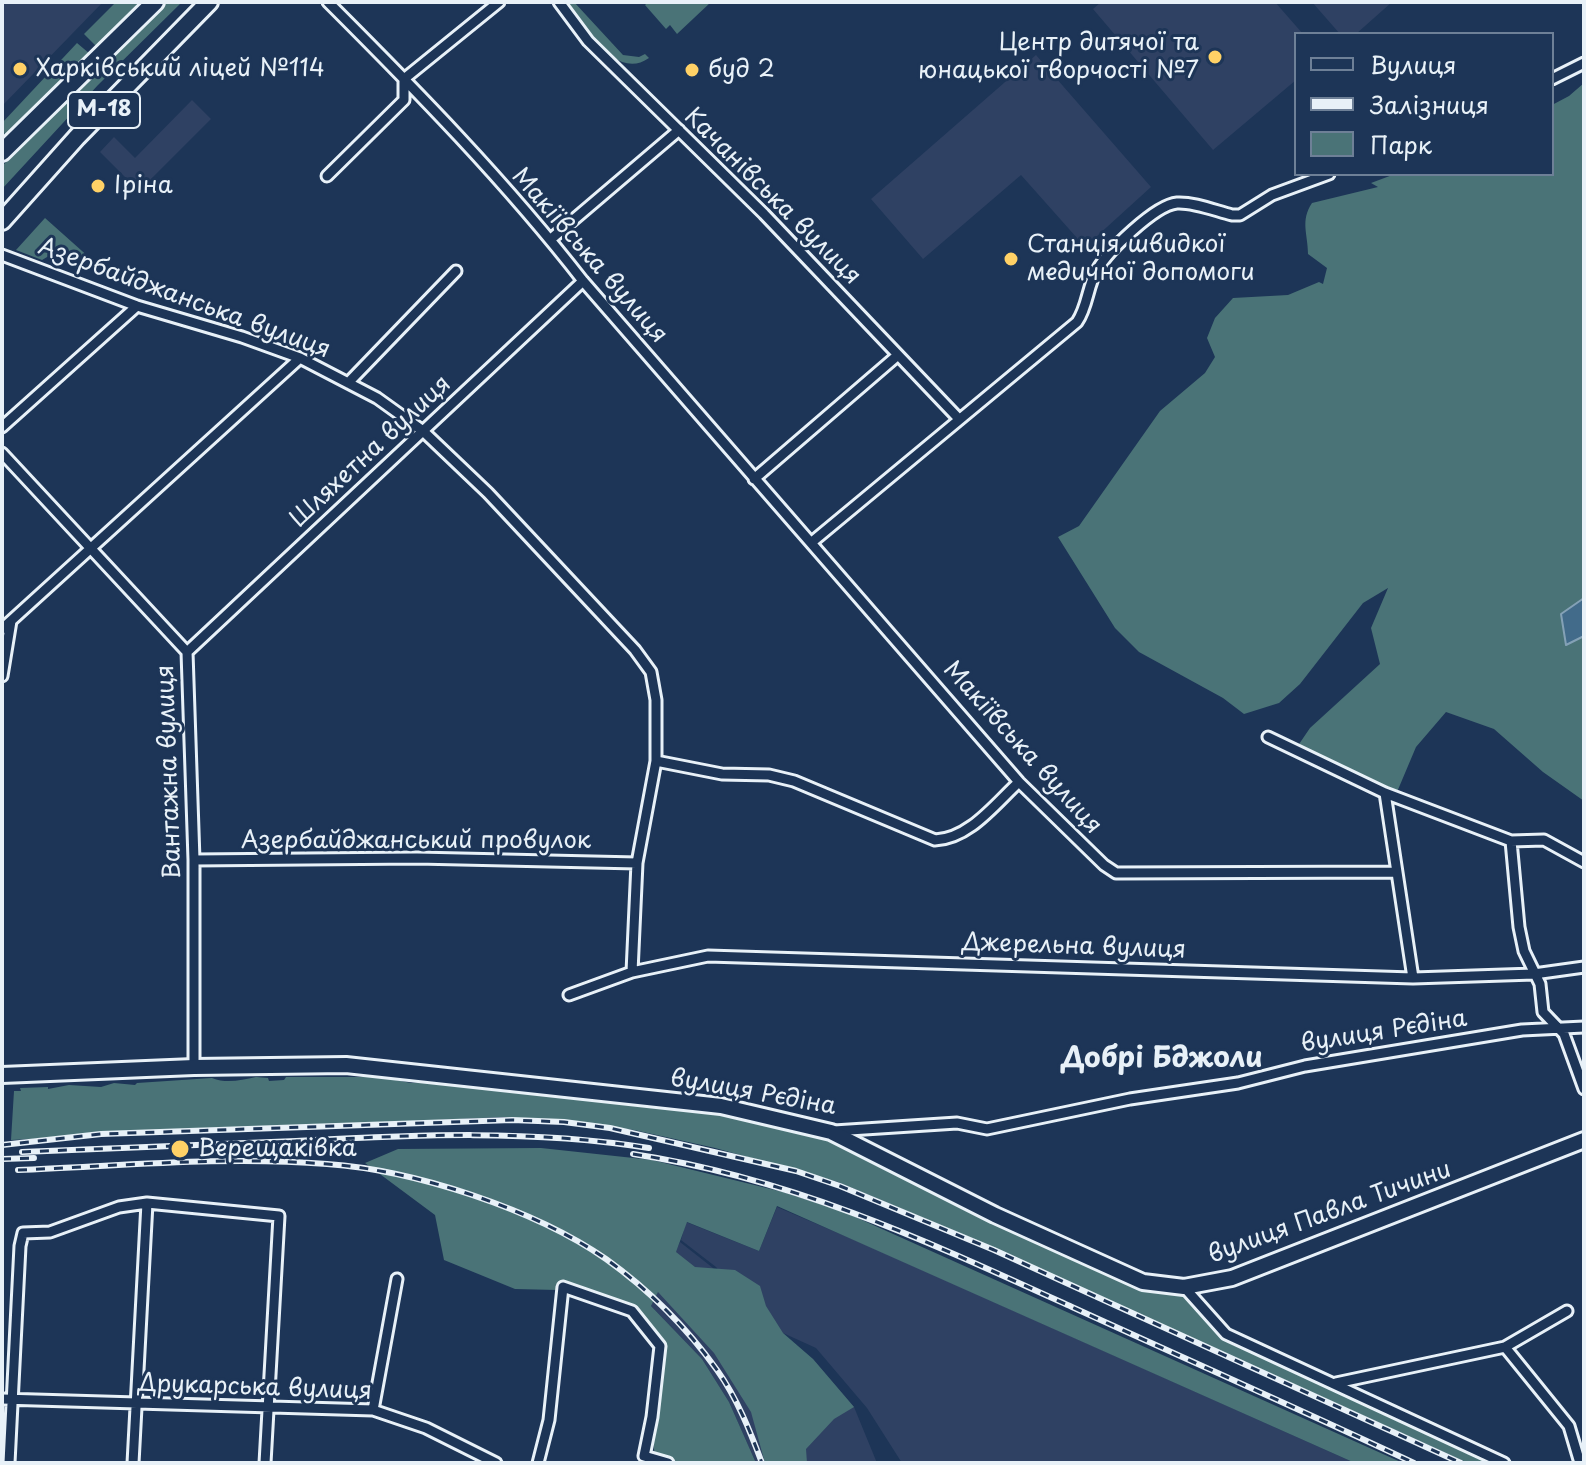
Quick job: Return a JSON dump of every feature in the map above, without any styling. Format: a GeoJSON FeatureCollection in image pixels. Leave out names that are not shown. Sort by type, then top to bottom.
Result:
{"type":"FeatureCollection","features":[{"type":"Feature","properties":{"kind":"main road","name":"М-18"},"geometry":{"type":"LineString","coordinates":[[2,152],[155,2]]}},
{"type":"Feature","properties":{"kind":"main road","name":"М-18"},"geometry":{"type":"LineString","coordinates":[[2,221],[77,137],[209,2]]}},
{"type":"Feature","properties":{"kind":"main road","name":"вулиця Рєдіна"},"geometry":{"type":"LineString","coordinates":[[2,1075],[194,1067],[346,1065],[721,1106],[831,1132]]}},
{"type":"Feature","properties":{"kind":"main road","name":"вулиця Павла Тичини"},"geometry":{"type":"LineString","coordinates":[[831,1132],[995,1215],[1143,1282],[1184,1287],[1232,1278],[1584,1140]]}},
{"type":"Feature","properties":{"kind":"street","name":"Макіївська вулиця"},"geometry":{"type":"LineString","coordinates":[[328,2],[404,79],[551,239],[583,281],[1019,782],[1104,865],[1116,873],[1396,872]]}},
{"type":"Feature","properties":{"kind":"street"},"geometry":{"type":"LineString","coordinates":[[327,176],[404,100],[404,79],[499,2]]}},
{"type":"Feature","properties":{"kind":"street","name":"Качанівська вулиця"},"geometry":{"type":"LineString","coordinates":[[559,2],[588,41],[764,214],[959,419]]}},
{"type":"Feature","properties":{"kind":"street"},"geometry":{"type":"LineString","coordinates":[[1554,78],[1584,63]]}},
{"type":"Feature","properties":{"kind":"street"},"geometry":{"type":"LineString","coordinates":[[551,239],[679,130]]}},
{"type":"Feature","properties":{"kind":"street"},"geometry":{"type":"LineString","coordinates":[[812,542],[1077,322],[1086,309],[1096,271],[1118,245],[1168,205],[1180,203],[1240,215],[1272,195],[1324,176]]}},
{"type":"Feature","properties":{"kind":"street","name":"Азербайджанська вулиця"},"geometry":{"type":"LineString","coordinates":[[2,255],[137,306],[300,358],[377,398],[423,431],[488,493],[635,650],[651,672],[656,700],[656,761],[637,863],[632,972]]}},
{"type":"Feature","properties":{"kind":"street"},"geometry":{"type":"LineString","coordinates":[[348,383],[456,271]]}},
{"type":"Feature","properties":{"kind":"street","name":"Шляхетна вулиця"},"geometry":{"type":"LineString","coordinates":[[187,652],[583,281]]}},
{"type":"Feature","properties":{"kind":"street"},"geometry":{"type":"LineString","coordinates":[[2,427],[137,306]]}},
{"type":"Feature","properties":{"kind":"street"},"geometry":{"type":"LineString","coordinates":[[754,479],[898,355]]}},
{"type":"Feature","properties":{"kind":"street"},"geometry":{"type":"LineString","coordinates":[[2,629],[300,358]]}},
{"type":"Feature","properties":{"kind":"street","name":"Вантажна вулиця"},"geometry":{"type":"LineString","coordinates":[[2,453],[187,652],[194,860],[194,1067]]}},
{"type":"Feature","properties":{"kind":"street"},"geometry":{"type":"LineString","coordinates":[[2,676],[11,621]]}},
{"type":"Feature","properties":{"kind":"street"},"geometry":{"type":"LineString","coordinates":[[1268,737],[1385,793],[1511,841],[1544,840],[1584,862]]}},
{"type":"Feature","properties":{"kind":"street"},"geometry":{"type":"LineString","coordinates":[[656,761],[722,774],[769,775],[794,781],[935,840],[950,840],[962,833],[1019,782]]}},
{"type":"Feature","properties":{"kind":"street"},"geometry":{"type":"LineString","coordinates":[[1385,793],[1413,978]]}},
{"type":"Feature","properties":{"kind":"street"},"geometry":{"type":"LineString","coordinates":[[1511,841],[1524,951],[1540,984],[1543,1012],[1564,1034],[1584,1089]]}},
{"type":"Feature","properties":{"kind":"street","name":"Азербайджанський провулок"},"geometry":{"type":"LineString","coordinates":[[194,860],[417,858],[637,863]]}},
{"type":"Feature","properties":{"kind":"street","name":"Джерельна вулиця"},"geometry":{"type":"LineString","coordinates":[[569,995],[632,972],[708,956],[1413,978],[1534,974],[1584,967]]}},
{"type":"Feature","properties":{"kind":"street","name":"вулиця Рєдіна"},"geometry":{"type":"LineString","coordinates":[[831,1132],[957,1123],[987,1129],[1130,1099],[1238,1083],[1305,1066],[1522,1030],[1584,1027]]}},
{"type":"Feature","properties":{"kind":"street"},"geometry":{"type":"LineString","coordinates":[[133,1463],[147,1203]]}},
{"type":"Feature","properties":{"kind":"street"},"geometry":{"type":"LineString","coordinates":[[9,1463],[6,1399],[23,1233],[50,1232],[119,1207],[147,1203],[279,1216],[265,1463]]}},
{"type":"Feature","properties":{"kind":"street"},"geometry":{"type":"LineString","coordinates":[[373,1410],[397,1279]]}},
{"type":"Feature","properties":{"kind":"street"},"geometry":{"type":"LineString","coordinates":[[538,1463],[549,1420],[563,1287],[632,1311],[660,1346],[644,1456],[668,1463]]}},
{"type":"Feature","properties":{"kind":"street"},"geometry":{"type":"LineString","coordinates":[[1184,1287],[1226,1334],[1504,1463]]}},
{"type":"Feature","properties":{"kind":"street"},"geometry":{"type":"LineString","coordinates":[[1336,1383],[1505,1347],[1567,1311]]}},
{"type":"Feature","properties":{"kind":"street"},"geometry":{"type":"LineString","coordinates":[[1505,1347],[1569,1426],[1580,1463]]}},
{"type":"Feature","properties":{"kind":"street","name":"Друкарська вулиця"},"geometry":{"type":"LineString","coordinates":[[6,1399],[373,1410],[426,1428],[496,1463]]}},
{"type":"Feature","properties":{"kind":"shaded area","name":"Харківський ліцей №114"},"geometry":{"type":"Polygon","coordinates":[[[2,2],[103,2],[2,106],[2,2]]]}},
{"type":"Feature","properties":{"kind":"shaded area","name":"Центр дитячої та юнацької творчості №7"},"geometry":{"type":"Polygon","coordinates":[[[1101,2],[1275,2],[1301,32],[1294,32],[1294,82],[1213,150],[1093,9],[1101,2]]]}},
{"type":"Feature","properties":{"kind":"shaded area"},"geometry":{"type":"Polygon","coordinates":[[[1312,2],[1392,2],[1358,32],[1338,32],[1312,2]]]}},
{"type":"Feature","properties":{"kind":"shaded area"},"geometry":{"type":"Polygon","coordinates":[[[1036,55],[1151,187],[1085,247],[1021,175],[923,259],[871,199],[1036,55]]]}},
{"type":"Feature","properties":{"kind":"shaded area"},"geometry":{"type":"Polygon","coordinates":[[[192,100],[211,119],[139,191],[100,152],[114,137],[135,158],[192,100]]]}},
{"type":"Feature","properties":{"kind":"shaded area"},"geometry":{"type":"Polygon","coordinates":[[[1584,598],[1584,636],[1566,645],[1561,614],[1584,598]]]}},
{"type":"Feature","properties":{"kind":"shaded area"},"geometry":{"type":"Polygon","coordinates":[[[777,1207],[1355,1463],[902,1463],[867,1408],[816,1348],[783,1333],[783,1340],[813,1359],[854,1407],[877,1463],[756,1463],[729,1402],[702,1359],[651,1306],[680,1242],[713,1268],[738,1294],[716,1267],[681,1240],[686,1222],[759,1251],[777,1207]]]}},
{"type":"Feature","properties":{"kind":"green space"},"geometry":{"type":"Polygon","coordinates":[[[116,2],[143,2],[97,47],[84,34],[116,2]]]}},
{"type":"Feature","properties":{"kind":"green space"},"geometry":{"type":"Polygon","coordinates":[[[167,2],[182,2],[98,85],[2,189],[2,166],[167,2]]]}},
{"type":"Feature","properties":{"kind":"green space"},"geometry":{"type":"Polygon","coordinates":[[[567,2],[574,2],[623,55],[639,57],[645,54],[649,58],[624,63],[613,57],[602,48],[567,2]]]}},
{"type":"Feature","properties":{"kind":"green space"},"geometry":{"type":"Polygon","coordinates":[[[648,2],[711,2],[677,34],[670,25],[666,29],[645,5],[648,2]]]}},
{"type":"Feature","properties":{"kind":"green space"},"geometry":{"type":"Polygon","coordinates":[[[77,43],[90,54],[5,136],[2,123],[77,43]]]}},
{"type":"Feature","properties":{"kind":"green space"},"geometry":{"type":"Polygon","coordinates":[[[1584,83],[1584,801],[1543,772],[1494,729],[1446,712],[1416,747],[1397,792],[1295,750],[1310,728],[1380,664],[1371,628],[1388,588],[1363,603],[1300,684],[1279,703],[1244,714],[1223,698],[1139,652],[1115,628],[1058,537],[1079,526],[1160,411],[1205,373],[1215,357],[1207,338],[1215,318],[1233,298],[1288,295],[1319,282],[1323,284],[1327,268],[1308,254],[1305,222],[1312,203],[1378,187],[1371,183],[1390,176],[1554,176],[1554,104],[1584,83]]]}},
{"type":"Feature","properties":{"kind":"green space"},"geometry":{"type":"Polygon","coordinates":[[[45,218],[91,259],[88,263],[59,250],[42,260],[16,250],[45,218]]]}},
{"type":"Feature","properties":{"kind":"green space"},"geometry":{"type":"Polygon","coordinates":[[[286,1077],[381,1077],[411,1083],[440,1081],[669,1106],[829,1135],[1143,1282],[1184,1287],[1226,1334],[1507,1463],[1468,1463],[983,1243],[838,1182],[715,1148],[634,1130],[503,1117],[11,1140],[14,1091],[21,1091],[20,1088],[101,1087],[114,1083],[135,1085],[212,1078],[234,1081],[268,1078],[269,1081],[284,1080],[286,1077]]]}},
{"type":"Feature","properties":{"kind":"green space"},"geometry":{"type":"Polygon","coordinates":[[[541,1148],[652,1160],[783,1192],[842,1211],[1403,1463],[1355,1463],[777,1206],[759,1251],[687,1222],[676,1252],[695,1267],[735,1270],[760,1286],[766,1306],[783,1333],[813,1359],[854,1407],[834,1419],[806,1449],[807,1463],[765,1463],[751,1412],[714,1353],[658,1292],[651,1306],[702,1359],[729,1402],[756,1463],[657,1463],[653,1437],[661,1397],[663,1365],[661,1347],[656,1337],[618,1310],[563,1287],[557,1290],[515,1289],[444,1260],[435,1215],[365,1163],[398,1149],[541,1148]]]}},
{"type":"Feature","properties":{"kind":"railway"},"geometry":{"type":"LineString","coordinates":[[2,1145],[101,1134],[512,1120],[610,1128],[796,1171],[840,1186],[994,1250],[1461,1463]]}},
{"type":"Feature","properties":{"kind":"railway"},"geometry":{"type":"LineString","coordinates":[[22,1152],[473,1135],[561,1138],[649,1148]]}},
{"type":"Feature","properties":{"kind":"railway"},"geometry":{"type":"LineString","coordinates":[[633,1154],[748,1179],[858,1215],[1018,1282],[1414,1463]]}},
{"type":"Feature","properties":{"kind":"railway"},"geometry":{"type":"LineString","coordinates":[[2,1159],[34,1158]]}},
{"type":"Feature","properties":{"kind":"railway"},"geometry":{"type":"LineString","coordinates":[[18,1170],[211,1161],[327,1164],[397,1174],[509,1209],[577,1241],[606,1259],[666,1310],[693,1339],[724,1381],[762,1463]]}},
{"type":"Feature","properties":{"kind":"place","name":"Центр дитячої та юнацької творчості №7"},"geometry":{"type":"Point","coordinates":[1215,57]}},
{"type":"Feature","properties":{"kind":"place","name":"Харківський ліцей №114"},"geometry":{"type":"Point","coordinates":[20,69]}},
{"type":"Feature","properties":{"kind":"place","name":"буд 2"},"geometry":{"type":"Point","coordinates":[692,70]}},
{"type":"Feature","properties":{"kind":"place","name":"Іріна"},"geometry":{"type":"Point","coordinates":[98,186]}},
{"type":"Feature","properties":{"kind":"place","name":"Станція швидкої медичної допомоги"},"geometry":{"type":"Point","coordinates":[1011,259]}},
{"type":"Feature","properties":{"kind":"place","name":"Верещаківка"},"geometry":{"type":"Point","coordinates":[180,1149]}},
{"type":"Feature","properties":{"kind":"district","name":"Добрі Бджоли"},"geometry":{"type":"Point","coordinates":[1162,1059]}}]}
